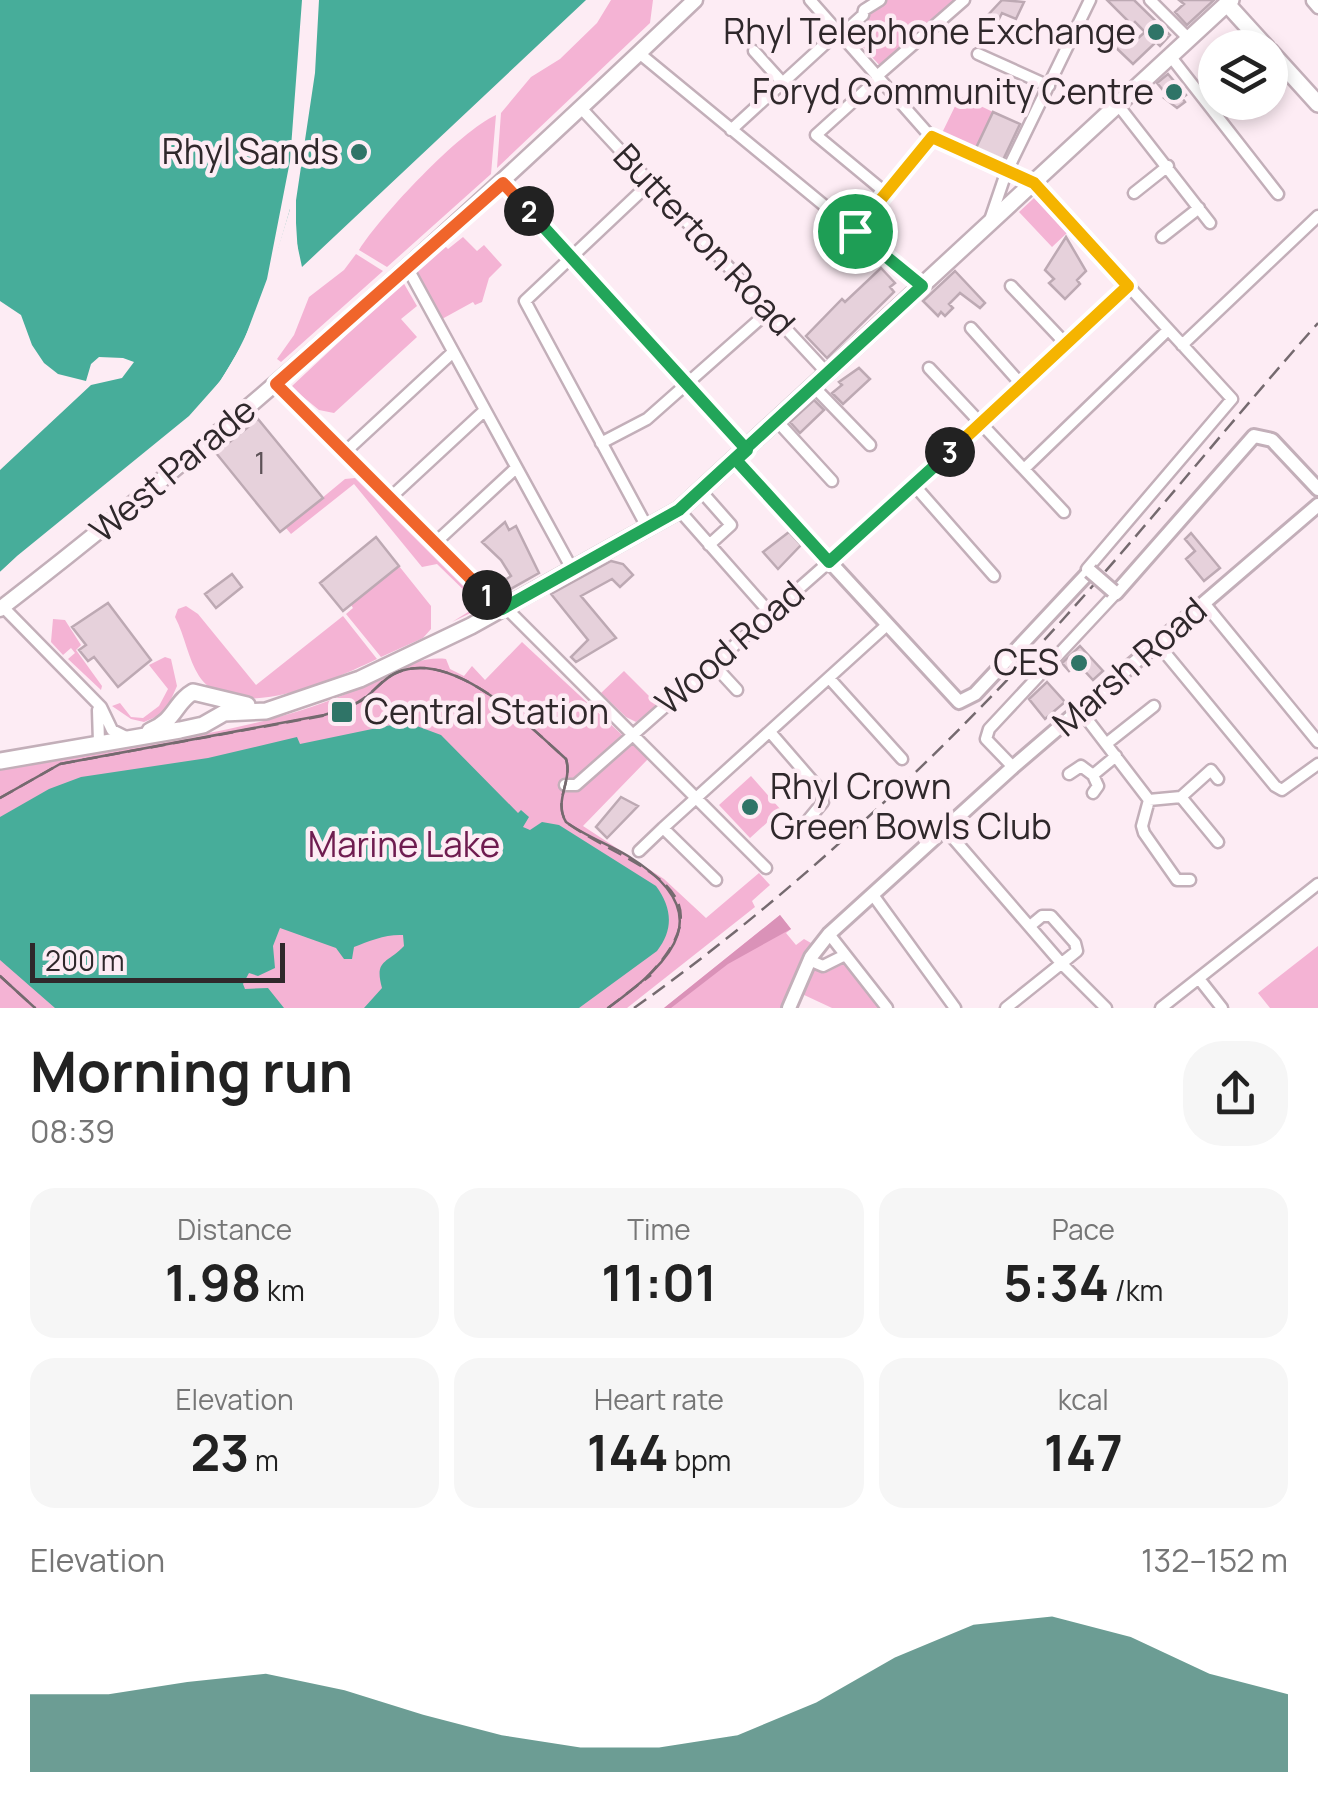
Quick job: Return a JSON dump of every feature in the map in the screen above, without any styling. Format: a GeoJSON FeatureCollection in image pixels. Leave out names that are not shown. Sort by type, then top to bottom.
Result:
{"type":"FeatureCollection","features":[{"type":"Feature","properties":{"kind":"main road","name":"West Parade"},"geometry":{"type":"LineString","coordinates":[[1,608],[207,446],[503,183],[695,0]]}},
{"type":"Feature","properties":{"kind":"main road"},"geometry":{"type":"LineString","coordinates":[[0,761],[204,722],[224,713],[266,711],[360,679],[503,608],[679,510],[1229,2],[1252,30]]}},
{"type":"Feature","properties":{"kind":"main road"},"geometry":{"type":"LineString","coordinates":[[1288,71],[1318,104]]}},
{"type":"Feature","properties":{"kind":"main road"},"geometry":{"type":"LineString","coordinates":[[133,736],[167,722],[193,692],[243,705],[291,703]]}},
{"type":"Feature","properties":{"kind":"main road"},"geometry":{"type":"LineString","coordinates":[[204,722],[214,708],[210,697]]}},
{"type":"Feature","properties":{"kind":"main road"},"geometry":{"type":"LineString","coordinates":[[180,706],[184,720],[204,722]]}},
{"type":"Feature","properties":{"kind":"street"},"geometry":{"type":"LineString","coordinates":[[503,183],[688,384],[829,562],[954,700],[964,702],[1088,570],[1232,399],[1034,183],[932,137],[810,0]]}},
{"type":"Feature","properties":{"kind":"street"},"geometry":{"type":"LineString","coordinates":[[732,130],[782,82],[880,0]]}},
{"type":"Feature","properties":{"kind":"street"},"geometry":{"type":"LineString","coordinates":[[886,193],[816,135],[964,0]]}},
{"type":"Feature","properties":{"kind":"street"},"geometry":{"type":"LineString","coordinates":[[987,225],[1006,173],[1089,3],[1076,0]]}},
{"type":"Feature","properties":{"kind":"street"},"geometry":{"type":"LineString","coordinates":[[1150,0],[1188,39]]}},
{"type":"Feature","properties":{"kind":"street"},"geometry":{"type":"LineString","coordinates":[[1312,1],[1318,8]]}},
{"type":"Feature","properties":{"kind":"street"},"geometry":{"type":"LineString","coordinates":[[754,51],[782,82]]}},
{"type":"Feature","properties":{"kind":"street"},"geometry":{"type":"LineString","coordinates":[[640,53],[922,286]]}},
{"type":"Feature","properties":{"kind":"street"},"geometry":{"type":"LineString","coordinates":[[978,54],[1050,86]]}},
{"type":"Feature","properties":{"kind":"street"},"geometry":{"type":"LineString","coordinates":[[1170,56],[1278,194]]}},
{"type":"Feature","properties":{"kind":"street"},"geometry":{"type":"LineString","coordinates":[[1118,104],[1210,222]]}},
{"type":"Feature","properties":{"kind":"street","name":"Butterton Road"},"geometry":{"type":"LineString","coordinates":[[580,106],[828,374]]}},
{"type":"Feature","properties":{"kind":"street"},"geometry":{"type":"LineString","coordinates":[[855,231],[932,137]]}},
{"type":"Feature","properties":{"kind":"street"},"geometry":{"type":"LineString","coordinates":[[1142,191],[1168,166]]}},
{"type":"Feature","properties":{"kind":"street"},"geometry":{"type":"LineString","coordinates":[[647,528],[526,306],[528,297],[651,182]]}},
{"type":"Feature","properties":{"kind":"street"},"geometry":{"type":"LineString","coordinates":[[1162,237],[1199,208]]}},
{"type":"Feature","properties":{"kind":"street"},"geometry":{"type":"LineString","coordinates":[[1182,345],[1318,216]]}},
{"type":"Feature","properties":{"kind":"street"},"geometry":{"type":"LineString","coordinates":[[407,268],[572,568]]}},
{"type":"Feature","properties":{"kind":"street"},"geometry":{"type":"LineString","coordinates":[[1010,286],[1065,343]]}},
{"type":"Feature","properties":{"kind":"street","name":"Wood Road"},"geometry":{"type":"LineString","coordinates":[[565,785],[576,785],[714,664],[914,486],[1128,286]]}},
{"type":"Feature","properties":{"kind":"street"},"geometry":{"type":"LineString","coordinates":[[600,443],[647,418],[770,311]]}},
{"type":"Feature","properties":{"kind":"street"},"geometry":{"type":"LineString","coordinates":[[971,328],[1022,384]]}},
{"type":"Feature","properties":{"kind":"street"},"geometry":{"type":"LineString","coordinates":[[1024,469],[1168,330]]}},
{"type":"Feature","properties":{"kind":"street"},"geometry":{"type":"LineString","coordinates":[[344,452],[452,353]]}},
{"type":"Feature","properties":{"kind":"street"},"geometry":{"type":"LineString","coordinates":[[929,368],[1064,512]]}},
{"type":"Feature","properties":{"kind":"street"},"geometry":{"type":"LineString","coordinates":[[276,384],[766,868]]}},
{"type":"Feature","properties":{"kind":"street"},"geometry":{"type":"LineString","coordinates":[[814,387],[870,445]]}},
{"type":"Feature","properties":{"kind":"street"},"geometry":{"type":"LineString","coordinates":[[390,498],[484,411]]}},
{"type":"Feature","properties":{"kind":"street"},"geometry":{"type":"LineString","coordinates":[[778,422],[832,481]]}},
{"type":"Feature","properties":{"kind":"street"},"geometry":{"type":"LineString","coordinates":[[1013,767],[986,739],[989,729],[1254,436],[1272,440],[1318,489]]}},
{"type":"Feature","properties":{"kind":"street"},"geometry":{"type":"LineString","coordinates":[[435,543],[516,468]]}},
{"type":"Feature","properties":{"kind":"street"},"geometry":{"type":"LineString","coordinates":[[914,486],[994,576]]}},
{"type":"Feature","properties":{"kind":"street"},"geometry":{"type":"LineString","coordinates":[[701,491],[736,526],[709,545]]}},
{"type":"Feature","properties":{"kind":"street","name":"Marsh Road"},"geometry":{"type":"LineString","coordinates":[[789,1008],[809,960],[828,934],[1013,767],[1318,505]]}},
{"type":"Feature","properties":{"kind":"street"},"geometry":{"type":"LineString","coordinates":[[679,510],[770,613]]}},
{"type":"Feature","properties":{"kind":"street"},"geometry":{"type":"LineString","coordinates":[[1088,570],[1115,592]]}},
{"type":"Feature","properties":{"kind":"street"},"geometry":{"type":"LineString","coordinates":[[1204,603],[1318,742]]}},
{"type":"Feature","properties":{"kind":"street"},"geometry":{"type":"LineString","coordinates":[[1,608],[97,704],[108,725],[133,736]]}},
{"type":"Feature","properties":{"kind":"street"},"geometry":{"type":"LineString","coordinates":[[640,851],[887,625]]}},
{"type":"Feature","properties":{"kind":"street"},"geometry":{"type":"LineString","coordinates":[[1157,643],[1282,790],[1318,764]]}},
{"type":"Feature","properties":{"kind":"street"},"geometry":{"type":"LineString","coordinates":[[714,664],[737,690]]}},
{"type":"Feature","properties":{"kind":"street"},"geometry":{"type":"LineString","coordinates":[[828,678],[902,759]]}},
{"type":"Feature","properties":{"kind":"street"},"geometry":{"type":"LineString","coordinates":[[97,704],[99,742]]}},
{"type":"Feature","properties":{"kind":"street"},"geometry":{"type":"LineString","coordinates":[[1106,744],[1132,732],[1154,706]]}},
{"type":"Feature","properties":{"kind":"street"},"geometry":{"type":"LineString","coordinates":[[1080,710],[1149,800]]}},
{"type":"Feature","properties":{"kind":"street"},"geometry":{"type":"LineString","coordinates":[[770,732],[822,792],[823,802],[809,819]]}},
{"type":"Feature","properties":{"kind":"street"},"geometry":{"type":"LineString","coordinates":[[1093,775],[1116,756]]}},
{"type":"Feature","properties":{"kind":"street"},"geometry":{"type":"LineString","coordinates":[[1149,800],[1181,798],[1215,774],[1204,759]]}},
{"type":"Feature","properties":{"kind":"street"},"geometry":{"type":"LineString","coordinates":[[1068,774],[1081,766],[1093,775],[1098,786],[1093,793]]}},
{"type":"Feature","properties":{"kind":"street"},"geometry":{"type":"LineString","coordinates":[[1181,798],[1214,838],[1222,825]]}},
{"type":"Feature","properties":{"kind":"street"},"geometry":{"type":"LineString","coordinates":[[1149,800],[1142,826],[1176,886],[1190,880]]}},
{"type":"Feature","properties":{"kind":"street"},"geometry":{"type":"LineString","coordinates":[[663,828],[716,880]]}},
{"type":"Feature","properties":{"kind":"street"},"geometry":{"type":"LineString","coordinates":[[946,830],[1062,964],[1106,1008]]}},
{"type":"Feature","properties":{"kind":"street"},"geometry":{"type":"LineString","coordinates":[[1161,1008],[1318,884]]}},
{"type":"Feature","properties":{"kind":"street"},"geometry":{"type":"LineString","coordinates":[[872,896],[955,1008]]}},
{"type":"Feature","properties":{"kind":"street"},"geometry":{"type":"LineString","coordinates":[[1006,1008],[1076,954],[1075,943],[1048,915],[1030,926]]}},
{"type":"Feature","properties":{"kind":"street"},"geometry":{"type":"LineString","coordinates":[[828,934],[886,1008]]}},
{"type":"Feature","properties":{"kind":"street"},"geometry":{"type":"LineString","coordinates":[[809,960],[822,966],[845,955]]}},
{"type":"Feature","properties":{"kind":"street"},"geometry":{"type":"LineString","coordinates":[[1200,980],[1222,1008]]}},
{"type":"Feature","properties":{"kind":"green space"},"geometry":{"type":"Polygon","coordinates":[[[611,0],[653,0],[650,23],[497,168],[501,113],[531,77],[560,59],[597,23],[611,0]]]}},
{"type":"Feature","properties":{"kind":"green space"},"geometry":{"type":"Polygon","coordinates":[[[885,0],[956,0],[882,68],[850,33],[885,0]]]}},
{"type":"Feature","properties":{"kind":"green space"},"geometry":{"type":"Polygon","coordinates":[[[960,96],[993,112],[976,148],[942,133],[960,96]]]}},
{"type":"Feature","properties":{"kind":"green space"},"geometry":{"type":"Polygon","coordinates":[[[496,115],[491,174],[387,267],[359,250],[422,175],[462,138],[496,115]]]}},
{"type":"Feature","properties":{"kind":"green space"},"geometry":{"type":"Polygon","coordinates":[[[1034,198],[1067,233],[1052,247],[1019,212],[1034,198]]]}},
{"type":"Feature","properties":{"kind":"green space"},"geometry":{"type":"Polygon","coordinates":[[[463,237],[477,251],[484,245],[502,265],[489,278],[482,302],[473,302],[442,319],[415,270],[444,245],[448,249],[463,237]]]}},
{"type":"Feature","properties":{"kind":"green space"},"geometry":{"type":"Polygon","coordinates":[[[356,254],[383,271],[281,362],[277,359],[294,335],[309,297],[344,270],[356,254]]]}},
{"type":"Feature","properties":{"kind":"green space"},"geometry":{"type":"Polygon","coordinates":[[[403,282],[417,306],[401,319],[417,337],[334,413],[319,410],[291,387],[403,282]]]}},
{"type":"Feature","properties":{"kind":"green space"},"geometry":{"type":"Polygon","coordinates":[[[355,478],[480,603],[481,608],[452,622],[473,609],[474,600],[437,564],[422,567],[354,484],[291,534],[286,528],[345,479],[355,478]]]}},
{"type":"Feature","properties":{"kind":"green space"},"geometry":{"type":"Polygon","coordinates":[[[399,566],[431,606],[431,629],[423,638],[381,657],[346,614],[353,608],[351,605],[399,566]]]}},
{"type":"Feature","properties":{"kind":"green space"},"geometry":{"type":"Polygon","coordinates":[[[186,606],[198,614],[256,685],[343,616],[377,659],[286,694],[236,698],[215,691],[195,669],[175,617],[178,609],[186,606]]]}},
{"type":"Feature","properties":{"kind":"green space"},"geometry":{"type":"Polygon","coordinates":[[[53,619],[65,620],[81,645],[76,650],[101,690],[68,659],[75,653],[71,648],[63,655],[51,642],[53,619]]]}},
{"type":"Feature","properties":{"kind":"green space","name":"Marine Lake"},"geometry":{"type":"Polygon","coordinates":[[[522,642],[648,759],[583,826],[664,879],[706,918],[759,873],[770,885],[752,901],[755,907],[627,1008],[0,1008],[0,769],[262,721],[346,694],[420,661],[446,659],[450,669],[464,676],[472,666],[485,680],[522,642]]]}},
{"type":"Feature","properties":{"kind":"green space"},"geometry":{"type":"Polygon","coordinates":[[[165,657],[171,659],[177,686],[165,713],[144,722],[131,719],[112,706],[120,703],[131,717],[143,718],[159,706],[168,689],[149,665],[165,657]]]}},
{"type":"Feature","properties":{"kind":"green space"},"geometry":{"type":"Polygon","coordinates":[[[624,671],[658,705],[636,722],[601,693],[624,671]]]}},
{"type":"Feature","properties":{"kind":"green space","name":"Rhyl Crown Green Bowls Club"},"geometry":{"type":"Polygon","coordinates":[[[751,776],[781,810],[750,838],[719,805],[751,776]]]}},
{"type":"Feature","properties":{"kind":"green space"},"geometry":{"type":"Polygon","coordinates":[[[780,915],[791,929],[786,933],[796,945],[804,939],[811,943],[782,1008],[664,1008],[780,915]]]}},
{"type":"Feature","properties":{"kind":"green space"},"geometry":{"type":"Polygon","coordinates":[[[1318,946],[1318,1008],[1270,1008],[1258,993],[1318,946]]]}},
{"type":"Feature","properties":{"kind":"green space"},"geometry":{"type":"Polygon","coordinates":[[[845,963],[882,1008],[832,1008],[802,994],[813,970],[827,972],[845,963]]]}},
{"type":"Feature","properties":{"kind":"shaded area"},"geometry":{"type":"Polygon","coordinates":[[[0,0],[586,0],[302,267],[296,239],[296,190],[256,313],[220,381],[173,433],[0,572],[0,470],[91,385],[122,378],[134,362],[99,357],[91,364],[86,381],[58,374],[44,363],[32,345],[21,315],[0,301],[0,0]]]}},
{"type":"Feature","properties":{"kind":"shaded area","name":"Marine Lake"},"geometry":{"type":"Polygon","coordinates":[[[406,722],[441,735],[518,813],[521,810],[529,817],[523,827],[530,830],[542,822],[559,825],[656,886],[669,919],[657,951],[579,1008],[364,1008],[382,988],[381,967],[404,946],[403,935],[354,947],[352,959],[344,959],[336,948],[280,928],[273,946],[275,968],[258,976],[249,973],[243,984],[245,989],[268,988],[284,1008],[55,1008],[0,960],[0,817],[49,789],[81,777],[208,758],[297,737],[300,744],[406,722]]]}},
{"type":"Feature","properties":{"kind":"shaded area"},"geometry":{"type":"Polygon","coordinates":[[[780,915],[791,929],[728,964],[671,1008],[664,1008],[780,915]]]}},
{"type":"Feature","properties":{"kind":"pier"},"geometry":{"type":"Polygon","coordinates":[[[302,0],[319,0],[315,73],[295,207],[299,271],[294,267],[290,209],[255,329],[213,398],[165,444],[0,577],[0,572],[17,556],[189,416],[221,380],[243,343],[267,279],[290,161],[302,0]]]}},
{"type":"Feature","properties":{"kind":"building"},"geometry":{"type":"Polygon","coordinates":[[[1002,0],[1024,2],[1016,19],[1002,13],[997,23],[987,16],[1002,0]]]}},
{"type":"Feature","properties":{"kind":"building","name":"Rhyl Telephone Exchange"},"geometry":{"type":"Polygon","coordinates":[[[1107,0],[1134,0],[1170,35],[1160,46],[1156,42],[1133,64],[1111,43],[1124,31],[1135,41],[1145,32],[1135,22],[1132,25],[1107,0]]]}},
{"type":"Feature","properties":{"kind":"building"},"geometry":{"type":"Polygon","coordinates":[[[1179,0],[1214,0],[1187,25],[1175,12],[1184,4],[1179,0]]]}},
{"type":"Feature","properties":{"kind":"building","name":"Foryd Community Centre"},"geometry":{"type":"Polygon","coordinates":[[[1168,74],[1186,95],[1182,98],[1185,102],[1177,108],[1164,98],[1167,95],[1157,83],[1168,74]]]}},
{"type":"Feature","properties":{"kind":"building"},"geometry":{"type":"Polygon","coordinates":[[[993,112],[1020,124],[1003,160],[976,148],[993,112]]]}},
{"type":"Feature","properties":{"kind":"building"},"geometry":{"type":"Polygon","coordinates":[[[830,225],[862,252],[851,265],[818,239],[830,225]]]}},
{"type":"Feature","properties":{"kind":"building"},"geometry":{"type":"Polygon","coordinates":[[[1066,237],[1086,271],[1065,299],[1049,283],[1054,279],[1045,270],[1066,237]]]}},
{"type":"Feature","properties":{"kind":"building"},"geometry":{"type":"Polygon","coordinates":[[[881,268],[895,283],[890,287],[894,292],[827,358],[806,336],[842,299],[845,302],[881,268]]]}},
{"type":"Feature","properties":{"kind":"building"},"geometry":{"type":"Polygon","coordinates":[[[955,271],[985,303],[980,308],[960,293],[949,304],[953,308],[945,316],[941,312],[938,316],[923,301],[955,271]]]}},
{"type":"Feature","properties":{"kind":"building"},"geometry":{"type":"Polygon","coordinates":[[[859,368],[870,379],[843,404],[832,393],[842,385],[839,382],[859,368]]]}},
{"type":"Feature","properties":{"kind":"building"},"geometry":{"type":"Polygon","coordinates":[[[814,400],[824,410],[800,433],[790,422],[814,400]]]}},
{"type":"Feature","properties":{"kind":"building"},"geometry":{"type":"Polygon","coordinates":[[[258,419],[323,498],[280,532],[216,453],[258,419]]]}},
{"type":"Feature","properties":{"kind":"building"},"geometry":{"type":"Polygon","coordinates":[[[505,522],[509,530],[516,526],[539,573],[500,595],[493,588],[511,576],[482,542],[505,522]]]}},
{"type":"Feature","properties":{"kind":"building"},"geometry":{"type":"Polygon","coordinates":[[[789,532],[801,545],[778,569],[763,552],[789,532]]]}},
{"type":"Feature","properties":{"kind":"building"},"geometry":{"type":"Polygon","coordinates":[[[1191,533],[1220,568],[1204,581],[1186,559],[1195,551],[1185,539],[1191,533]]]}},
{"type":"Feature","properties":{"kind":"building"},"geometry":{"type":"Polygon","coordinates":[[[376,537],[399,566],[343,611],[320,583],[376,537]]]}},
{"type":"Feature","properties":{"kind":"building"},"geometry":{"type":"Polygon","coordinates":[[[611,561],[623,564],[633,575],[620,587],[612,579],[581,596],[616,638],[576,662],[571,657],[588,640],[551,594],[611,561]]]}},
{"type":"Feature","properties":{"kind":"building"},"geometry":{"type":"Polygon","coordinates":[[[232,574],[242,587],[216,608],[205,594],[232,574]]]}},
{"type":"Feature","properties":{"kind":"building"},"geometry":{"type":"Polygon","coordinates":[[[108,603],[151,660],[118,687],[94,657],[88,661],[79,650],[86,645],[72,627],[108,603]]]}},
{"type":"Feature","properties":{"kind":"building","name":"CES"},"geometry":{"type":"Polygon","coordinates":[[[1080,646],[1103,671],[1093,680],[1078,664],[1069,671],[1062,663],[1080,646]]]}},
{"type":"Feature","properties":{"kind":"building"},"geometry":{"type":"Polygon","coordinates":[[[1047,682],[1065,702],[1045,719],[1029,699],[1047,682]]]}},
{"type":"Feature","properties":{"kind":"building"},"geometry":{"type":"Polygon","coordinates":[[[621,797],[638,806],[607,838],[596,827],[621,797]]]}},
{"type":"Feature","properties":{"kind":"tram line"},"geometry":{"type":"LineString","coordinates":[[0,798],[60,764],[324,715],[361,701],[398,672],[420,668],[443,672],[489,694],[566,759],[561,806],[566,822],[628,856],[673,896],[680,916],[678,935],[668,953],[653,971],[608,1008]]}},
{"type":"Feature","properties":{"kind":"tram line"},"geometry":{"type":"LineString","coordinates":[[0,976],[35,1008]]}},
{"type":"Feature","properties":{"kind":"railway"},"geometry":{"type":"LineString","coordinates":[[634,1008],[805,873],[967,721],[1098,580],[1318,323]]}},
{"type":"Feature","properties":{"kind":"railway"},"geometry":{"type":"LineString","coordinates":[[0,798],[60,764],[322,716],[358,702],[401,671],[423,668],[445,672],[491,696],[566,759],[561,806],[566,822],[644,868],[665,884],[678,902],[680,924],[669,950],[641,983]]}},
{"type":"Feature","properties":{"kind":"railway"},"geometry":{"type":"LineString","coordinates":[[608,1008],[651,975]]}},
{"type":"Feature","properties":{"kind":"railway"},"geometry":{"type":"LineString","coordinates":[[0,976],[35,1008]]}},
{"type":"Feature","properties":{"kind":"place","name":"Rhyl Telephone Exchange"},"geometry":{"type":"Point","coordinates":[1156,32]}},
{"type":"Feature","properties":{"kind":"place","name":"Foryd Community Centre"},"geometry":{"type":"Point","coordinates":[1174,92]}},
{"type":"Feature","properties":{"kind":"place","name":"Rhyl Sands"},"geometry":{"type":"Point","coordinates":[359,152]}},
{"type":"Feature","properties":{"kind":"place","name":"CES"},"geometry":{"type":"Point","coordinates":[1079,663]}},
{"type":"Feature","properties":{"kind":"place","name":"Central Station"},"geometry":{"type":"Point","coordinates":[342,712]}},
{"type":"Feature","properties":{"kind":"place","name":"Rhyl Crown Green Bowls Club"},"geometry":{"type":"Point","coordinates":[750,807]}},
{"type":"Feature","properties":{"kind":"route"},"geometry":{"type":"LineString","coordinates":[[855,231],[922,286],[778,422],[736,460],[679,510],[502,609],[276,384],[503,183],[747,450],[736,460],[829,562],[1128,286],[1034,183],[932,137],[855,231]]}}]}
